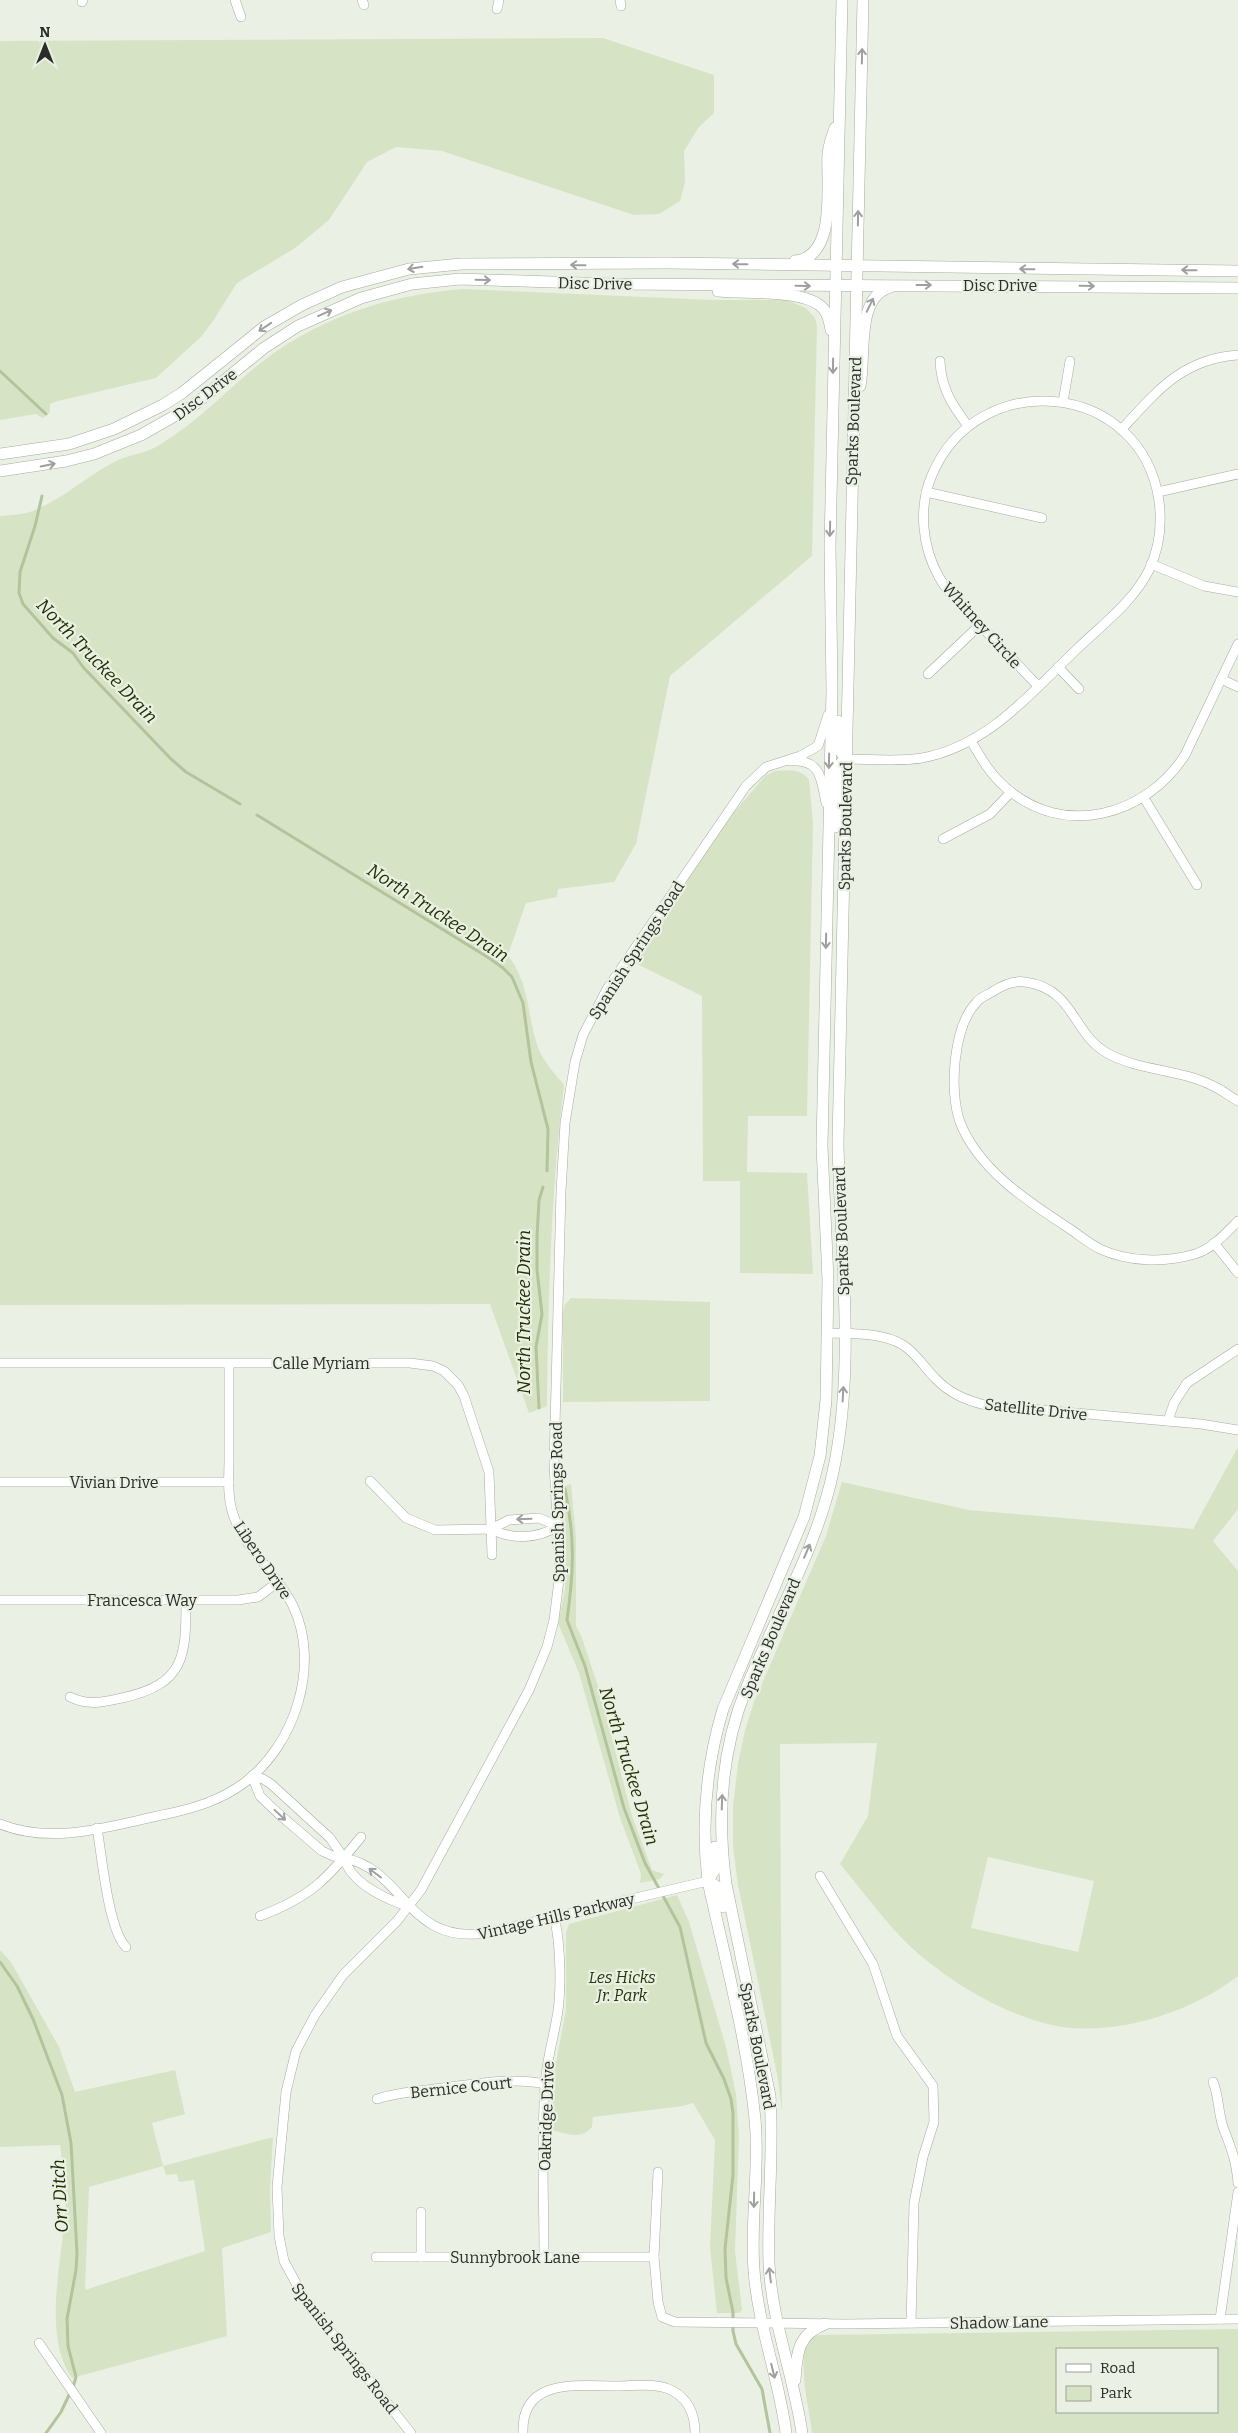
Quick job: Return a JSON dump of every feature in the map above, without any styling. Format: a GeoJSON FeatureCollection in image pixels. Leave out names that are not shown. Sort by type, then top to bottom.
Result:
{"type":"FeatureCollection","features":[{"type":"Feature","properties":{"kind":"main road","name":"Sparks Boulevard"},"geometry":{"type":"LineString","coordinates":[[786,2433],[761,2323],[754,2269],[756,2121],[747,2060],[708,1881],[705,1856],[705,1801],[714,1738],[733,1682],[804,1517],[813,1486],[824,1426],[828,1280],[822,1170],[832,696],[830,592],[834,345],[842,0]]}},
{"type":"Feature","properties":{"kind":"main road","name":"Sparks Boulevard"},"geometry":{"type":"LineString","coordinates":[[802,2433],[794,2389],[778,2323],[769,2265],[772,2124],[765,2070],[726,1884],[721,1824],[727,1756],[735,1722],[746,1689],[815,1532],[834,1471],[842,1408],[844,1282],[838,1143],[853,422],[859,267],[863,0]]}},
{"type":"Feature","properties":{"kind":"main road"},"geometry":{"type":"LineString","coordinates":[[759,264],[800,260],[809,257],[817,248],[827,220],[828,154],[840,109]]}},
{"type":"Feature","properties":{"kind":"main road","name":"Disc Drive"},"geometry":{"type":"LineString","coordinates":[[0,454],[38,450],[84,440],[140,417],[203,378],[264,327],[282,316],[336,290],[384,274],[434,265],[759,264],[859,267],[1238,271]]}},
{"type":"Feature","properties":{"kind":"main road","name":"Disc Drive"},"geometry":{"type":"LineString","coordinates":[[0,471],[66,461],[94,454],[141,435],[194,405],[264,348],[298,326],[338,307],[412,284],[460,279],[836,286],[1238,288]]}},
{"type":"Feature","properties":{"kind":"main road"},"geometry":{"type":"LineString","coordinates":[[677,284],[740,294],[798,296],[809,299],[826,312],[834,345]]}},
{"type":"Feature","properties":{"kind":"main road"},"geometry":{"type":"LineString","coordinates":[[853,422],[863,369],[866,311],[878,292],[899,285]]}},
{"type":"Feature","properties":{"kind":"main road"},"geometry":{"type":"LineString","coordinates":[[826,917],[833,866],[838,770],[841,763],[846,759],[839,749],[839,659],[830,592]]}},
{"type":"Feature","properties":{"kind":"main road"},"geometry":{"type":"LineString","coordinates":[[721,1824],[716,1842],[715,1869],[708,1881],[719,1888],[740,1982],[757,2031]]}},
{"type":"Feature","properties":{"kind":"main road"},"geometry":{"type":"LineString","coordinates":[[794,2389],[801,2341],[813,2328],[825,2324]]}},
{"type":"Feature","properties":{"kind":"street"},"geometry":{"type":"LineString","coordinates":[[235,0],[241,17]]}},
{"type":"Feature","properties":{"kind":"street"},"geometry":{"type":"LineString","coordinates":[[1121,430],[1154,394],[1174,376],[1204,361],[1238,355]]}},
{"type":"Feature","properties":{"kind":"street"},"geometry":{"type":"LineString","coordinates":[[940,361],[941,375],[949,400],[968,426]]}},
{"type":"Feature","properties":{"kind":"street"},"geometry":{"type":"LineString","coordinates":[[1063,402],[1070,361]]}},
{"type":"Feature","properties":{"kind":"street","name":"Whitney Circle"},"geometry":{"type":"LineString","coordinates":[[846,759],[922,758],[940,754],[972,741],[1003,719],[1038,686],[1058,667],[1130,598],[1152,564],[1160,530],[1158,492],[1146,461],[1121,430],[1096,413],[1063,402],[1031,400],[1015,403],[984,415],[968,426],[946,448],[937,463],[926,492],[924,526],[931,559],[947,590],[1038,686]]}},
{"type":"Feature","properties":{"kind":"street"},"geometry":{"type":"LineString","coordinates":[[1158,492],[1238,474]]}},
{"type":"Feature","properties":{"kind":"street"},"geometry":{"type":"LineString","coordinates":[[926,492],[1042,518]]}},
{"type":"Feature","properties":{"kind":"street"},"geometry":{"type":"LineString","coordinates":[[1152,564],[1204,586],[1238,592]]}},
{"type":"Feature","properties":{"kind":"street"},"geometry":{"type":"LineString","coordinates":[[928,674],[980,625]]}},
{"type":"Feature","properties":{"kind":"street"},"geometry":{"type":"LineString","coordinates":[[972,741],[993,775],[1011,792],[1040,808],[1078,815],[1118,810],[1144,798],[1164,782],[1181,762],[1238,644]]}},
{"type":"Feature","properties":{"kind":"street"},"geometry":{"type":"LineString","coordinates":[[1058,667],[1079,688]]}},
{"type":"Feature","properties":{"kind":"street"},"geometry":{"type":"LineString","coordinates":[[1221,680],[1238,687]]}},
{"type":"Feature","properties":{"kind":"street","name":"Spanish Springs Road"},"geometry":{"type":"LineString","coordinates":[[411,2433],[314,2311],[292,2279],[280,2247],[277,2187],[283,2105],[290,2071],[301,2041],[314,2015],[342,1975],[409,1907],[421,1890],[447,1845],[537,1673],[547,1647],[558,1594],[560,1549],[554,1434],[561,1191],[565,1123],[575,1062],[583,1035],[607,989],[717,827],[757,774],[766,767],[806,753],[818,746],[832,696]]}},
{"type":"Feature","properties":{"kind":"street"},"geometry":{"type":"LineString","coordinates":[[782,762],[804,762],[819,771],[828,817]]}},
{"type":"Feature","properties":{"kind":"street"},"geometry":{"type":"LineString","coordinates":[[943,839],[975,824],[990,814],[1011,792]]}},
{"type":"Feature","properties":{"kind":"street"},"geometry":{"type":"LineString","coordinates":[[1144,798],[1197,885]]}},
{"type":"Feature","properties":{"kind":"street"},"geometry":{"type":"LineString","coordinates":[[1238,1101],[1210,1084],[1127,1062],[1106,1052],[1090,1038],[1058,994],[1043,986],[1022,981],[1002,985],[976,1002],[960,1031],[953,1080],[956,1106],[961,1124],[986,1163],[1028,1201],[1100,1249],[1145,1260],[1172,1259],[1197,1253],[1214,1243],[1238,1221]]}},
{"type":"Feature","properties":{"kind":"street"},"geometry":{"type":"LineString","coordinates":[[1214,1243],[1238,1273]]}},
{"type":"Feature","properties":{"kind":"street","name":"Satellite Drive"},"geometry":{"type":"LineString","coordinates":[[827,1333],[879,1336],[903,1345],[914,1354],[944,1387],[970,1402],[985,1405],[1168,1421],[1238,1430]]}},
{"type":"Feature","properties":{"kind":"street"},"geometry":{"type":"LineString","coordinates":[[1168,1421],[1174,1403],[1187,1383],[1238,1349]]}},
{"type":"Feature","properties":{"kind":"street","name":"Calle Myriam"},"geometry":{"type":"LineString","coordinates":[[0,1363],[410,1363],[433,1366],[444,1371],[458,1385],[464,1396],[486,1462],[489,1472],[492,1556]]}},
{"type":"Feature","properties":{"kind":"street","name":"Libero Drive"},"geometry":{"type":"LineString","coordinates":[[0,1824],[22,1831],[52,1834],[98,1828],[204,1804],[230,1791],[252,1776],[274,1749],[293,1717],[305,1674],[304,1644],[293,1606],[278,1582],[241,1534],[232,1510],[229,1482],[229,1364]]}},
{"type":"Feature","properties":{"kind":"street"},"geometry":{"type":"LineString","coordinates":[[370,1480],[402,1514],[425,1527],[445,1531],[490,1529],[509,1536],[541,1535],[558,1526]]}},
{"type":"Feature","properties":{"kind":"street","name":"Vivian Drive"},"geometry":{"type":"LineString","coordinates":[[0,1482],[229,1482]]}},
{"type":"Feature","properties":{"kind":"street"},"geometry":{"type":"LineString","coordinates":[[490,1529],[509,1520],[539,1518],[558,1526]]}},
{"type":"Feature","properties":{"kind":"street","name":"Francesca Way"},"geometry":{"type":"LineString","coordinates":[[0,1600],[249,1599],[265,1593],[278,1582]]}},
{"type":"Feature","properties":{"kind":"street"},"geometry":{"type":"LineString","coordinates":[[70,1697],[81,1702],[98,1704],[144,1693],[164,1683],[177,1667],[185,1647],[186,1600]]}},
{"type":"Feature","properties":{"kind":"street","name":"Vintage Hills Parkway"},"geometry":{"type":"LineString","coordinates":[[252,1776],[263,1779],[271,1784],[330,1838],[344,1858],[346,1867],[379,1894],[409,1907],[435,1926],[462,1935],[486,1933],[708,1881]]}},
{"type":"Feature","properties":{"kind":"street","name":"Vintage Hills Parkway"},"geometry":{"type":"LineString","coordinates":[[252,1776],[260,1796],[322,1851],[363,1864],[391,1884],[409,1907]]}},
{"type":"Feature","properties":{"kind":"street"},"geometry":{"type":"LineString","coordinates":[[98,1828],[114,1925],[119,1940],[126,1947]]}},
{"type":"Feature","properties":{"kind":"street"},"geometry":{"type":"LineString","coordinates":[[260,1916],[305,1896],[324,1881],[361,1837]]}},
{"type":"Feature","properties":{"kind":"street"},"geometry":{"type":"LineString","coordinates":[[820,1876],[873,1964],[897,2036],[928,2076],[933,2086],[934,2122],[922,2157],[914,2203],[910,2323]]}},
{"type":"Feature","properties":{"kind":"street","name":"Oakridge Drive"},"geometry":{"type":"LineString","coordinates":[[544,2256],[545,2084],[558,2012],[558,1939],[554,1917]]}},
{"type":"Feature","properties":{"kind":"street","name":"Bernice Court"},"geometry":{"type":"LineString","coordinates":[[377,2099],[400,2093],[498,2081],[515,2080],[545,2084]]}},
{"type":"Feature","properties":{"kind":"street"},"geometry":{"type":"LineString","coordinates":[[1213,2082],[1217,2091],[1223,2126],[1232,2148],[1238,2183]]}},
{"type":"Feature","properties":{"kind":"street"},"geometry":{"type":"LineString","coordinates":[[654,2257],[658,2172]]}},
{"type":"Feature","properties":{"kind":"street"},"geometry":{"type":"LineString","coordinates":[[1220,2319],[1238,2192]]}},
{"type":"Feature","properties":{"kind":"street"},"geometry":{"type":"LineString","coordinates":[[421,2212],[421,2256]]}},
{"type":"Feature","properties":{"kind":"street","name":"Sunnybrook Lane"},"geometry":{"type":"LineString","coordinates":[[376,2257],[654,2257]]}},
{"type":"Feature","properties":{"kind":"street","name":"Shadow Lane"},"geometry":{"type":"LineString","coordinates":[[654,2257],[658,2302],[662,2317],[675,2322],[825,2324],[1238,2319]]}},
{"type":"Feature","properties":{"kind":"street"},"geometry":{"type":"LineString","coordinates":[[39,2343],[101,2433]]}},
{"type":"Feature","properties":{"kind":"street"},"geometry":{"type":"LineString","coordinates":[[523,2433],[524,2416],[528,2406],[542,2392],[559,2386],[655,2386],[673,2390],[688,2404],[693,2413],[695,2433]]}},
{"type":"Feature","properties":{"kind":"green space"},"geometry":{"type":"Polygon","coordinates":[[[603,38],[714,75],[714,113],[699,127],[684,151],[685,182],[680,201],[659,214],[634,215],[442,151],[396,147],[367,162],[329,220],[295,248],[237,283],[202,336],[156,378],[58,401],[50,404],[50,412],[43,418],[36,414],[0,420],[0,41],[603,38]]]}},
{"type":"Feature","properties":{"kind":"green space"},"geometry":{"type":"Polygon","coordinates":[[[464,289],[712,300],[786,300],[806,308],[815,318],[817,326],[812,556],[670,676],[636,844],[614,882],[558,889],[557,897],[526,903],[508,955],[516,967],[525,991],[535,1038],[541,1055],[564,1085],[556,1165],[551,1246],[547,1406],[529,1413],[490,1304],[0,1305],[0,516],[27,513],[42,507],[118,460],[156,447],[185,428],[275,352],[325,324],[378,304],[406,297],[464,289]]]}},
{"type":"Feature","properties":{"kind":"green space"},"geometry":{"type":"Polygon","coordinates":[[[789,770],[802,773],[809,780],[813,823],[807,1116],[748,1116],[747,1172],[807,1173],[813,1274],[740,1273],[740,1181],[703,1181],[702,996],[631,961],[730,817],[765,776],[775,771],[789,770]]]}},
{"type":"Feature","properties":{"kind":"green space"},"geometry":{"type":"Polygon","coordinates":[[[571,1298],[710,1302],[710,1401],[563,1402],[563,1311],[564,1306],[571,1298]]]}},
{"type":"Feature","properties":{"kind":"green space"},"geometry":{"type":"Polygon","coordinates":[[[1238,1447],[1238,1509],[1213,1541],[1238,1571],[1238,1976],[1198,2001],[1176,2011],[1128,2025],[1103,2028],[1057,2026],[1039,2022],[1004,2009],[955,1981],[914,1950],[891,1927],[840,1864],[868,1816],[877,1743],[780,1744],[782,2112],[778,2079],[738,1885],[733,1847],[733,1806],[738,1764],[745,1730],[754,1702],[826,1536],[842,1482],[969,1510],[1193,1529],[1238,1447]],[[988,1857],[971,1928],[1078,1952],[1094,1881],[988,1857]]]}},
{"type":"Feature","properties":{"kind":"green space"},"geometry":{"type":"Polygon","coordinates":[[[571,1484],[576,1538],[576,1626],[582,1638],[600,1692],[632,1816],[652,1870],[664,1874],[660,1879],[640,1883],[641,1874],[620,1818],[579,1673],[558,1623],[565,1589],[566,1564],[566,1537],[559,1488],[571,1484]]]}},
{"type":"Feature","properties":{"kind":"green space","name":"Les Hicks Jr. Park"},"geometry":{"type":"Polygon","coordinates":[[[677,1895],[689,1922],[726,2047],[736,2094],[739,2136],[735,2251],[742,2310],[739,2313],[717,2313],[710,2247],[715,2140],[693,2103],[683,2106],[593,2117],[592,2127],[583,2134],[578,2135],[552,2130],[553,2079],[566,2009],[566,1933],[569,1924],[677,1895]]]}},
{"type":"Feature","properties":{"kind":"green space"},"geometry":{"type":"Polygon","coordinates":[[[0,1950],[11,1962],[59,2047],[75,2092],[175,2070],[185,2114],[152,2123],[163,2166],[273,2137],[270,2188],[271,2232],[222,2248],[227,2336],[72,2378],[63,2360],[57,2338],[57,2291],[66,2198],[60,2145],[0,2147],[0,1950]],[[163,2166],[89,2187],[85,2290],[205,2251],[194,2180],[179,2182],[177,2174],[166,2175],[163,2166]]]}},
{"type":"Feature","properties":{"kind":"green space"},"geometry":{"type":"Polygon","coordinates":[[[1238,2329],[1238,2433],[812,2433],[804,2379],[805,2350],[810,2340],[818,2335],[1238,2329]]]}},
{"type":"Feature","properties":{"kind":"waterway","name":"North Truckee Drain"},"geometry":{"type":"LineString","coordinates":[[0,371],[46,414]]}},
{"type":"Feature","properties":{"kind":"waterway","name":"North Truckee Drain"},"geometry":{"type":"LineString","coordinates":[[42,496],[35,526],[20,572],[19,593],[23,604],[53,638],[73,653],[83,667],[171,759],[186,772],[240,804]]}},
{"type":"Feature","properties":{"kind":"waterway","name":"North Truckee Drain"},"geometry":{"type":"LineString","coordinates":[[257,815],[489,958],[512,977],[523,1003],[531,1062],[548,1129],[547,1171]]}},
{"type":"Feature","properties":{"kind":"waterway","name":"North Truckee Drain"},"geometry":{"type":"LineString","coordinates":[[539,1408],[536,1347],[542,1314],[537,1270],[537,1237],[539,1200],[543,1187]]}},
{"type":"Feature","properties":{"kind":"waterway","name":"North Truckee Drain"},"geometry":{"type":"LineString","coordinates":[[565,1489],[572,1539],[571,1585],[567,1620],[585,1666],[624,1808],[645,1863],[680,1927],[706,2043],[724,2079],[731,2099],[733,2113],[733,2175],[725,2249],[726,2278],[733,2312],[733,2331],[736,2344],[762,2389],[770,2433]]}},
{"type":"Feature","properties":{"kind":"waterway","name":"Orr Ditch"},"geometry":{"type":"LineString","coordinates":[[0,1962],[17,1986],[33,2019],[62,2095],[71,2143],[77,2253],[76,2270],[67,2319],[68,2346],[76,2377],[73,2387]]}},
{"type":"Feature","properties":{"kind":"waterway","name":"Orr Ditch"},"geometry":{"type":"LineString","coordinates":[[46,2433],[61,2412],[70,2393]]}}]}
